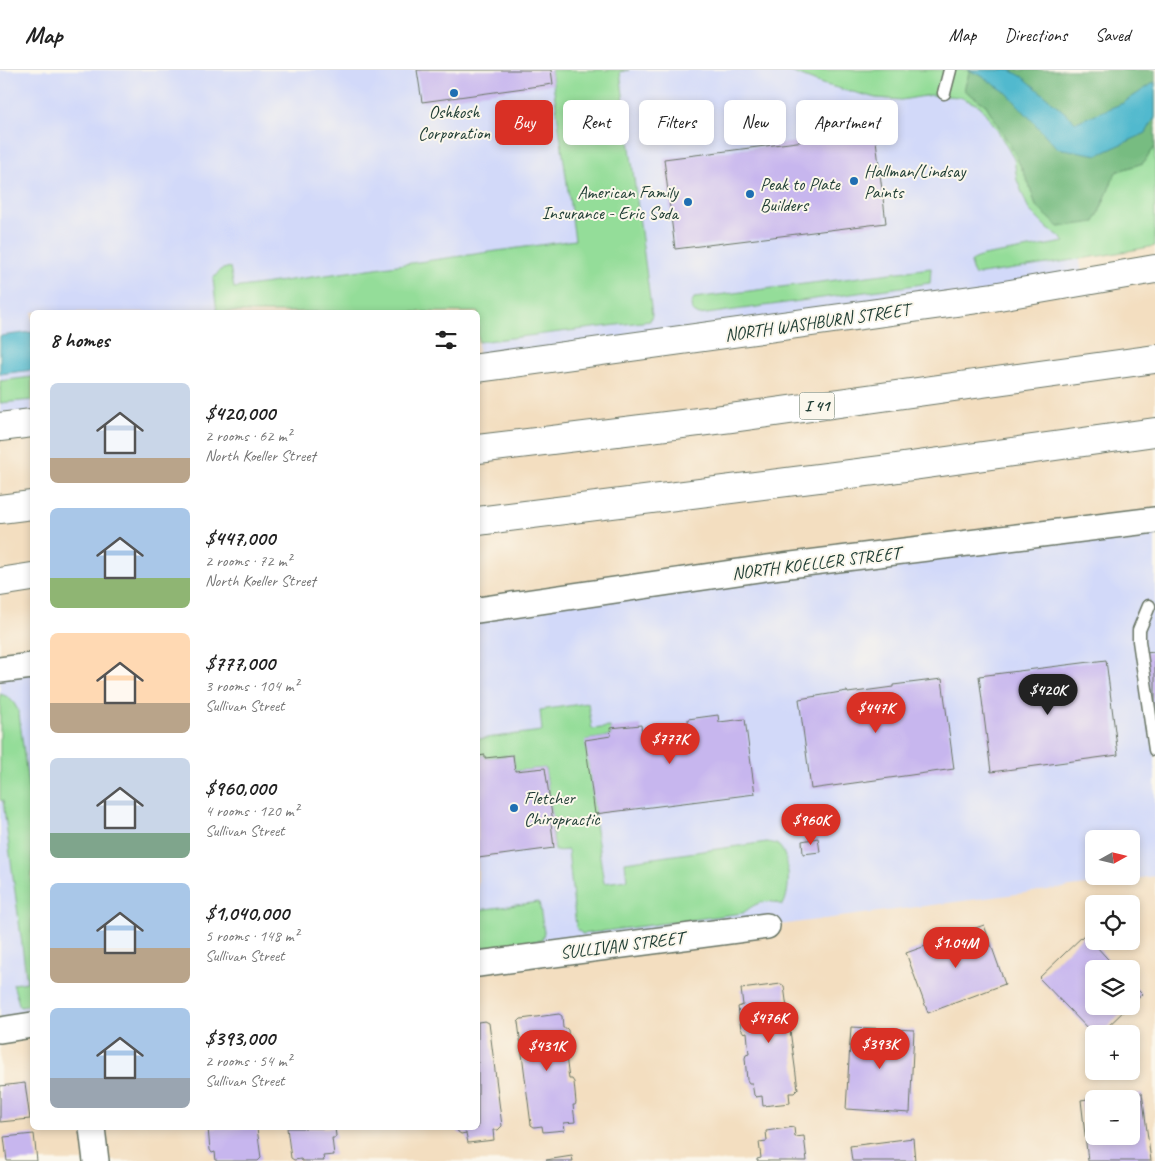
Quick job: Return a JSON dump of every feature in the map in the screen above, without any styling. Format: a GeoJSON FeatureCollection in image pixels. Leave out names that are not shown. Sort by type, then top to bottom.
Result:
{"type":"FeatureCollection","features":[{"type":"Feature","properties":{"kind":"main road","name":"NORTH WASHBURN STREET"},"geometry":{"type":"LineString","coordinates":[[480,368],[993,297],[1155,269]]}},
{"type":"Feature","properties":{"kind":"main road","name":"I 41"},"geometry":{"type":"LineString","coordinates":[[480,449],[750,415],[1155,359]]}},
{"type":"Feature","properties":{"kind":"main road"},"geometry":{"type":"LineString","coordinates":[[0,427],[30,423]]}},
{"type":"Feature","properties":{"kind":"main road"},"geometry":{"type":"LineString","coordinates":[[480,521],[900,468],[1155,432]]}},
{"type":"Feature","properties":{"kind":"main road"},"geometry":{"type":"LineString","coordinates":[[0,509],[30,505]]}},
{"type":"Feature","properties":{"kind":"main road"},"geometry":{"type":"LineString","coordinates":[[0,582],[30,578]]}},
{"type":"Feature","properties":{"kind":"street","name":"NORTH KOELLER STREET"},"geometry":{"type":"LineString","coordinates":[[480,610],[766,568],[1155,520]]}},
{"type":"Feature","properties":{"kind":"street"},"geometry":{"type":"LineString","coordinates":[[0,670],[30,666]]}},
{"type":"Feature","properties":{"kind":"street","name":"SULLIVAN STREET"},"geometry":{"type":"LineString","coordinates":[[480,964],[767,926]]}},
{"type":"Feature","properties":{"kind":"street"},"geometry":{"type":"LineString","coordinates":[[0,1030],[30,1025]]}},
{"type":"Feature","properties":{"kind":"street"},"geometry":{"type":"LineString","coordinates":[[92,1130],[96,1161]]}},
{"type":"Feature","properties":{"kind":"lane"},"geometry":{"type":"LineString","coordinates":[[944,93],[950,70]]}},
{"type":"Feature","properties":{"kind":"lane"},"geometry":{"type":"LineString","coordinates":[[1149,606],[1139,630],[1139,641],[1155,750]]}},
{"type":"Feature","properties":{"kind":"shaded area"},"geometry":{"type":"Polygon","coordinates":[[[0,70],[1052,70],[1083,282],[480,368],[480,310],[30,310],[30,423],[0,427],[0,70]]]}},
{"type":"Feature","properties":{"kind":"shaded area"},"geometry":{"type":"Polygon","coordinates":[[[1155,520],[1155,876],[1140,878],[1140,830],[1085,830],[1086,885],[480,964],[480,610],[1155,520]]]}},
{"type":"Feature","properties":{"kind":"shaded area"},"geometry":{"type":"Polygon","coordinates":[[[30,666],[30,1025],[0,1030],[0,670],[30,666]]]}},
{"type":"Feature","properties":{"kind":"green space"},"geometry":{"type":"Polygon","coordinates":[[[551,70],[629,70],[620,72],[624,100],[563,100],[563,145],[629,145],[629,140],[652,315],[650,321],[480,342],[480,310],[217,310],[213,279],[220,270],[230,267],[234,288],[575,240],[551,70]]]}},
{"type":"Feature","properties":{"kind":"green space"},"geometry":{"type":"Polygon","coordinates":[[[786,70],[970,70],[964,90],[986,105],[1015,154],[1029,184],[1036,206],[1095,222],[1116,171],[1143,163],[1155,147],[1155,246],[975,275],[971,263],[974,259],[1065,242],[1048,229],[1029,210],[1017,180],[1014,159],[996,128],[980,106],[960,97],[931,95],[901,100],[876,98],[822,84],[786,70]]]}},
{"type":"Feature","properties":{"kind":"green space"},"geometry":{"type":"Polygon","coordinates":[[[970,70],[1155,70],[1155,147],[1143,163],[1116,172],[1095,222],[1059,227],[1036,206],[1029,184],[1015,154],[986,105],[964,90],[970,70]]]}},
{"type":"Feature","properties":{"kind":"green space"},"geometry":{"type":"Polygon","coordinates":[[[931,268],[930,283],[699,315],[692,311],[691,305],[694,298],[931,268]]]}},
{"type":"Feature","properties":{"kind":"green space"},"geometry":{"type":"Polygon","coordinates":[[[30,377],[30,400],[0,403],[0,381],[30,377]]]}},
{"type":"Feature","properties":{"kind":"green space"},"geometry":{"type":"Polygon","coordinates":[[[0,694],[12,701],[19,714],[30,801],[30,1005],[20,1007],[13,984],[27,982],[3,801],[0,800],[0,694]]]}},
{"type":"Feature","properties":{"kind":"green space"},"geometry":{"type":"Polygon","coordinates":[[[588,703],[592,729],[610,727],[611,736],[586,740],[594,817],[604,883],[627,880],[625,862],[767,842],[779,846],[785,858],[788,883],[786,899],[783,905],[762,902],[743,913],[582,934],[576,927],[568,850],[555,851],[551,822],[553,821],[545,768],[515,771],[513,755],[485,758],[485,755],[480,756],[480,739],[542,731],[540,710],[588,703]]]}},
{"type":"Feature","properties":{"kind":"green space"},"geometry":{"type":"Polygon","coordinates":[[[539,902],[544,932],[542,940],[480,948],[480,910],[539,902]]]}},
{"type":"Feature","properties":{"kind":"water"},"geometry":{"type":"Polygon","coordinates":[[[968,70],[1010,70],[1023,77],[1076,122],[1123,103],[1155,82],[1155,117],[1146,133],[1098,155],[1057,148],[1007,93],[980,75],[968,70]]]}},
{"type":"Feature","properties":{"kind":"water"},"geometry":{"type":"Polygon","coordinates":[[[30,332],[30,370],[0,374],[0,336],[30,332]]]}},
{"type":"Feature","properties":{"kind":"building","name":"Oshkosh Corporation"},"geometry":{"type":"Polygon","coordinates":[[[417,70],[551,70],[553,84],[422,102],[417,70]]]}},
{"type":"Feature","properties":{"kind":"building"},"geometry":{"type":"Polygon","coordinates":[[[786,143],[877,145],[886,223],[675,249],[664,159],[786,145],[786,143]]]}},
{"type":"Feature","properties":{"kind":"building"},"geometry":{"type":"Polygon","coordinates":[[[1155,652],[1155,715],[1145,653],[1155,652]]]}},
{"type":"Feature","properties":{"kind":"building"},"geometry":{"type":"Polygon","coordinates":[[[1106,660],[1118,755],[991,772],[979,676],[1106,660]]]}},
{"type":"Feature","properties":{"kind":"building"},"geometry":{"type":"Polygon","coordinates":[[[942,679],[954,769],[811,789],[799,699],[942,679]]]}},
{"type":"Feature","properties":{"kind":"building"},"geometry":{"type":"Polygon","coordinates":[[[718,715],[719,722],[745,719],[755,794],[595,814],[585,740],[611,736],[610,728],[641,725],[642,734],[689,728],[688,719],[718,715]]]}},
{"type":"Feature","properties":{"kind":"building","name":"Fletcher Chiropractic"},"geometry":{"type":"Polygon","coordinates":[[[485,755],[485,758],[513,755],[515,771],[545,768],[553,822],[551,822],[554,848],[480,858],[480,756],[485,755]]]}},
{"type":"Feature","properties":{"kind":"building"},"geometry":{"type":"Polygon","coordinates":[[[818,838],[820,852],[803,854],[802,841],[818,838]]]}},
{"type":"Feature","properties":{"kind":"building"},"geometry":{"type":"Polygon","coordinates":[[[984,925],[1005,984],[928,1013],[906,953],[984,925]]]}},
{"type":"Feature","properties":{"kind":"building"},"geometry":{"type":"Polygon","coordinates":[[[1085,934],[1085,950],[1100,950],[1109,960],[1085,960],[1085,1015],[1120,1015],[1109,1025],[1085,1026],[1039,978],[1085,934]]]}},
{"type":"Feature","properties":{"kind":"building"},"geometry":{"type":"Polygon","coordinates":[[[781,984],[784,986],[798,1089],[794,1093],[789,1093],[790,1103],[763,1106],[762,1096],[756,1097],[754,1095],[752,1083],[749,1083],[747,1080],[745,1058],[749,1054],[747,1032],[744,1033],[741,1029],[738,1007],[743,1005],[741,989],[781,984]]]}},
{"type":"Feature","properties":{"kind":"building"},"geometry":{"type":"Polygon","coordinates":[[[559,1014],[562,1016],[563,1028],[568,1030],[570,1053],[569,1056],[566,1056],[569,1079],[572,1079],[574,1082],[576,1103],[573,1105],[575,1122],[564,1123],[565,1130],[543,1132],[542,1126],[534,1127],[531,1125],[518,1022],[521,1019],[559,1014]]]}},
{"type":"Feature","properties":{"kind":"building"},"geometry":{"type":"Polygon","coordinates":[[[480,1022],[489,1023],[502,1126],[498,1130],[493,1130],[494,1140],[468,1143],[466,1133],[461,1134],[458,1130],[480,1130],[480,1022]]]}},
{"type":"Feature","properties":{"kind":"building"},"geometry":{"type":"Polygon","coordinates":[[[851,1027],[914,1030],[910,1113],[846,1109],[851,1027]]]}},
{"type":"Feature","properties":{"kind":"building"},"geometry":{"type":"Polygon","coordinates":[[[25,1083],[30,1119],[0,1122],[0,1086],[25,1083]]]}},
{"type":"Feature","properties":{"kind":"building"},"geometry":{"type":"Polygon","coordinates":[[[1140,1093],[1142,1093],[1151,1161],[1088,1161],[1086,1145],[1140,1145],[1140,1093]]]}},
{"type":"Feature","properties":{"kind":"building"},"geometry":{"type":"Polygon","coordinates":[[[1085,1099],[1085,1135],[1081,1100],[1085,1099]]]}},
{"type":"Feature","properties":{"kind":"building"},"geometry":{"type":"Polygon","coordinates":[[[794,1127],[795,1137],[804,1136],[807,1161],[757,1161],[757,1159],[761,1158],[759,1142],[767,1141],[766,1131],[794,1127]]]}},
{"type":"Feature","properties":{"kind":"building"},"geometry":{"type":"Polygon","coordinates":[[[208,1130],[257,1130],[261,1158],[258,1161],[216,1161],[215,1152],[212,1153],[208,1130]]]}},
{"type":"Feature","properties":{"kind":"building"},"geometry":{"type":"Polygon","coordinates":[[[287,1130],[335,1130],[336,1136],[332,1138],[334,1155],[323,1156],[324,1161],[302,1161],[301,1159],[294,1160],[291,1158],[287,1130]]]}},
{"type":"Feature","properties":{"kind":"building"},"geometry":{"type":"Polygon","coordinates":[[[34,1134],[37,1161],[7,1161],[4,1137],[34,1134]]]}},
{"type":"Feature","properties":{"kind":"building"},"geometry":{"type":"Polygon","coordinates":[[[913,1138],[915,1161],[852,1161],[850,1146],[913,1138]]]}},
{"type":"Feature","properties":{"kind":"building"},"geometry":{"type":"Polygon","coordinates":[[[572,1156],[573,1161],[546,1160],[572,1156]]]}},
{"type":"Feature","properties":{"kind":"place","name":"Oshkosh Corporation"},"geometry":{"type":"Point","coordinates":[454,93]}},
{"type":"Feature","properties":{"kind":"place","name":"Hallman/Lindsay Paints"},"geometry":{"type":"Point","coordinates":[854,181]}},
{"type":"Feature","properties":{"kind":"place","name":"Peak to Plate Builders"},"geometry":{"type":"Point","coordinates":[750,194]}},
{"type":"Feature","properties":{"kind":"place","name":"American Family Insurance - Eric Soda"},"geometry":{"type":"Point","coordinates":[688,202]}},
{"type":"Feature","properties":{"kind":"place","name":"Fletcher Chiropractic"},"geometry":{"type":"Point","coordinates":[514,808]}}]}
